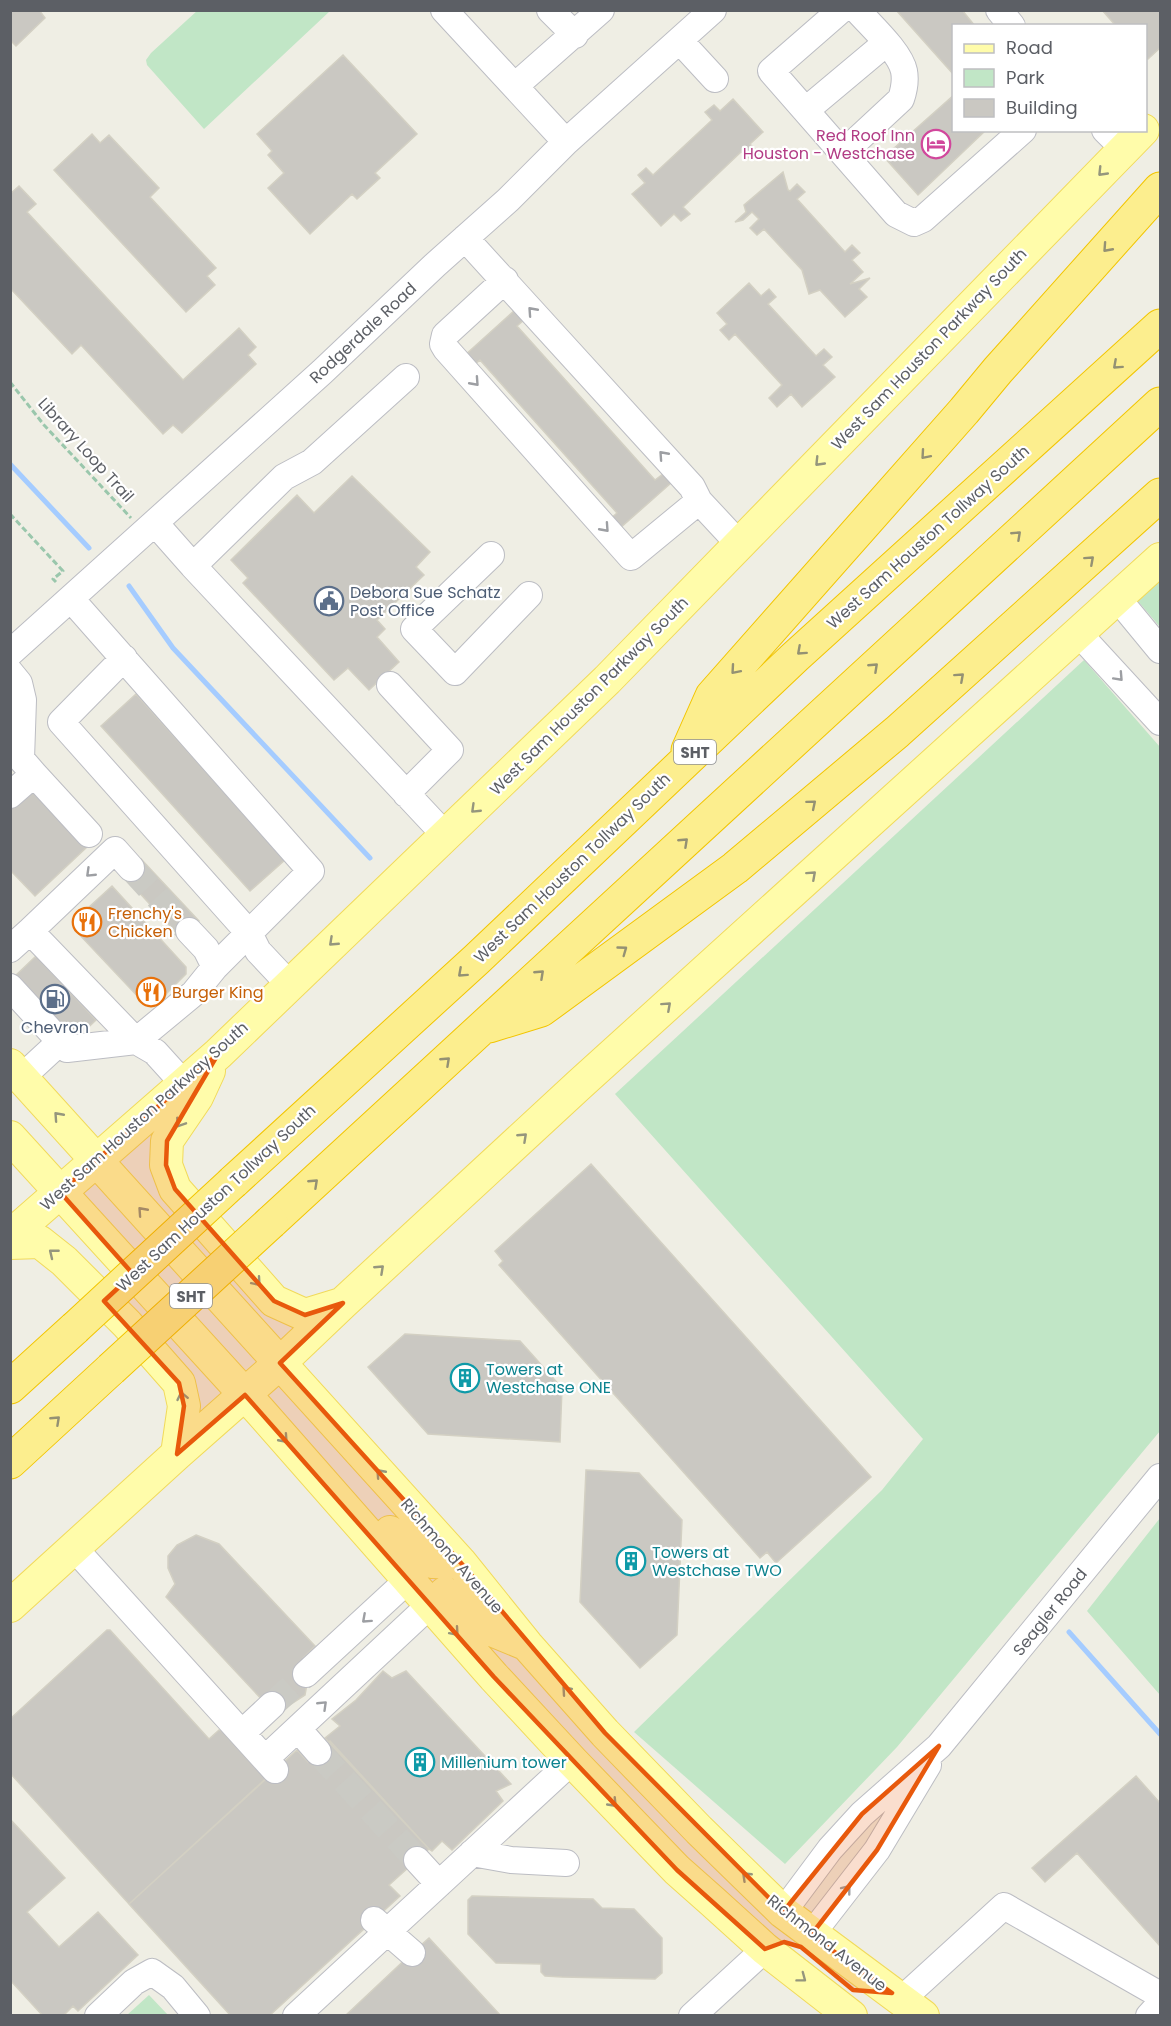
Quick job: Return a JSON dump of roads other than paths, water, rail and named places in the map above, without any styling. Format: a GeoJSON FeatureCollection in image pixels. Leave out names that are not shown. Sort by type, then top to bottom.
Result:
{"type":"FeatureCollection","features":[{"type":"Feature","properties":{"kind":"highway"},"geometry":{"type":"LineString","coordinates":[[682,764],[712,696],[1006,361],[1161,189]]}},
{"type":"Feature","properties":{"kind":"highway","name":"West Sam Houston Tollway South"},"geometry":{"type":"LineString","coordinates":[[72,1325],[131,1276],[477,959],[795,657],[1161,326]]}},
{"type":"Feature","properties":{"kind":"highway","name":"SHT"},"geometry":{"type":"LineString","coordinates":[[11,1463],[1161,404]]}},
{"type":"Feature","properties":{"kind":"highway"},"geometry":{"type":"LineString","coordinates":[[482,1028],[541,1010],[735,868],[897,732],[1161,495]]}},
{"type":"Feature","properties":{"kind":"highway"},"geometry":{"type":"LineString","coordinates":[[10,1364],[72,1325]]}},
{"type":"Feature","properties":{"kind":"highway"},"geometry":{"type":"LineString","coordinates":[[10,1387],[72,1325]]}},
{"type":"Feature","properties":{"kind":"main road","name":"West Sam Houston Parkway South"},"geometry":{"type":"LineString","coordinates":[[1147,123],[1161,114]]}},
{"type":"Feature","properties":{"kind":"main road","name":"West Sam Houston Parkway South"},"geometry":{"type":"LineString","coordinates":[[10,1236],[218,1053],[607,680],[1129,135]]}},
{"type":"Feature","properties":{"kind":"main road"},"geometry":{"type":"LineString","coordinates":[[10,1606],[280,1363],[580,1084],[1161,559]]}},
{"type":"Feature","properties":{"kind":"main road"},"geometry":{"type":"LineString","coordinates":[[218,1053],[197,1096],[168,1141],[166,1165],[175,1189],[274,1301],[305,1315],[343,1303]]}},
{"type":"Feature","properties":{"kind":"main road","name":"Richmond Avenue"},"geometry":{"type":"LineString","coordinates":[[16,1071],[461,1563],[527,1645],[605,1734],[783,1912],[811,1935],[906,2003]]}},
{"type":"Feature","properties":{"kind":"main road"},"geometry":{"type":"LineString","coordinates":[[10,1137],[245,1395],[494,1677],[572,1761],[677,1870],[765,1949],[851,2016]]}},
{"type":"Feature","properties":{"kind":"main road"},"geometry":{"type":"LineString","coordinates":[[10,1243],[40,1242],[64,1261],[127,1324],[179,1383],[184,1406],[177,1454]]}},
{"type":"Feature","properties":{"kind":"main road"},"geometry":{"type":"LineString","coordinates":[[336,1497],[383,1524],[412,1556],[432,1562],[461,1563]]}},
{"type":"Feature","properties":{"kind":"main road"},"geometry":{"type":"LineString","coordinates":[[410,1580],[447,1594],[477,1624],[527,1645]]}},
{"type":"Feature","properties":{"kind":"main road"},"geometry":{"type":"LineString","coordinates":[[642,1833],[684,1850],[762,1918],[778,1927],[811,1935]]}},
{"type":"Feature","properties":{"kind":"main road"},"geometry":{"type":"LineString","coordinates":[[765,1949],[784,1942],[801,1947],[853,1990],[906,2003]]}},
{"type":"Feature","properties":{"kind":"street"},"geometry":{"type":"LineString","coordinates":[[444,10],[567,142]]}},
{"type":"Feature","properties":{"kind":"street"},"geometry":{"type":"LineString","coordinates":[[550,10],[574,35]]}},
{"type":"Feature","properties":{"kind":"street"},"geometry":{"type":"LineString","coordinates":[[515,86],[601,10]]}},
{"type":"Feature","properties":{"kind":"street","name":"Rodgerdale Road"},"geometry":{"type":"LineString","coordinates":[[10,653],[322,372],[508,200],[567,142],[713,10]]}},
{"type":"Feature","properties":{"kind":"street"},"geometry":{"type":"LineString","coordinates":[[841,10],[771,71],[896,214],[914,223],[923,219],[1021,132]]}},
{"type":"Feature","properties":{"kind":"street"},"geometry":{"type":"LineString","coordinates":[[844,152],[901,99],[905,87],[904,71],[899,58],[857,10]]}},
{"type":"Feature","properties":{"kind":"street"},"geometry":{"type":"LineString","coordinates":[[999,10],[1010,24]]}},
{"type":"Feature","properties":{"kind":"street"},"geometry":{"type":"LineString","coordinates":[[680,41],[715,79]]}},
{"type":"Feature","properties":{"kind":"street"},"geometry":{"type":"LineString","coordinates":[[806,111],[886,43]]}},
{"type":"Feature","properties":{"kind":"street"},"geometry":{"type":"LineString","coordinates":[[465,238],[692,487],[699,501],[739,544]]}},
{"type":"Feature","properties":{"kind":"street"},"geometry":{"type":"LineString","coordinates":[[505,280],[445,335],[443,344],[446,349],[631,557],[699,501]]}},
{"type":"Feature","properties":{"kind":"street"},"geometry":{"type":"LineString","coordinates":[[193,566],[284,477],[312,462],[406,377]]}},
{"type":"Feature","properties":{"kind":"street"},"geometry":{"type":"LineString","coordinates":[[142,535],[193,566],[446,836]]}},
{"type":"Feature","properties":{"kind":"street"},"geometry":{"type":"LineString","coordinates":[[491,555],[414,629],[455,672],[529,596]]}},
{"type":"Feature","properties":{"kind":"street"},"geometry":{"type":"LineString","coordinates":[[10,987],[67,1049],[136,1041],[194,993],[215,967],[311,871],[124,658],[75,596]]}},
{"type":"Feature","properties":{"kind":"street"},"geometry":{"type":"LineString","coordinates":[[1118,599],[1161,650]]}},
{"type":"Feature","properties":{"kind":"street"},"geometry":{"type":"LineString","coordinates":[[1079,634],[1161,722]]}},
{"type":"Feature","properties":{"kind":"street"},"geometry":{"type":"LineString","coordinates":[[124,658],[61,722],[249,933],[258,951],[289,984]]}},
{"type":"Feature","properties":{"kind":"street"},"geometry":{"type":"LineString","coordinates":[[10,672],[19,684],[23,700],[19,784],[89,834]]}},
{"type":"Feature","properties":{"kind":"street"},"geometry":{"type":"LineString","coordinates":[[390,686],[450,750],[406,794]]}},
{"type":"Feature","properties":{"kind":"street"},"geometry":{"type":"LineString","coordinates":[[10,949],[115,850],[131,868]]}},
{"type":"Feature","properties":{"kind":"street"},"geometry":{"type":"LineString","coordinates":[[30,931],[136,1041],[154,1052],[184,1084]]}},
{"type":"Feature","properties":{"kind":"street"},"geometry":{"type":"LineString","coordinates":[[189,931],[206,949],[215,967]]}},
{"type":"Feature","properties":{"kind":"street"},"geometry":{"type":"LineString","coordinates":[[16,1071],[60,1041]]}},
{"type":"Feature","properties":{"kind":"street","name":"Seagler Road"},"geometry":{"type":"LineString","coordinates":[[783,1912],[830,1849],[862,1815],[939,1746],[1161,1478]]}},
{"type":"Feature","properties":{"kind":"street"},"geometry":{"type":"LineString","coordinates":[[74,1548],[270,1764],[298,1729],[431,1604]]}},
{"type":"Feature","properties":{"kind":"street"},"geometry":{"type":"LineString","coordinates":[[306,1674],[410,1580]]}},
{"type":"Feature","properties":{"kind":"street"},"geometry":{"type":"LineString","coordinates":[[242,1733],[273,1705]]}},
{"type":"Feature","properties":{"kind":"street"},"geometry":{"type":"LineString","coordinates":[[298,1729],[318,1752]]}},
{"type":"Feature","properties":{"kind":"street","name":"Seagler Road"},"geometry":{"type":"LineString","coordinates":[[811,1935],[877,1850],[939,1746]]}},
{"type":"Feature","properties":{"kind":"street"},"geometry":{"type":"LineString","coordinates":[[296,2016],[381,1925],[439,1884],[572,1761]]}},
{"type":"Feature","properties":{"kind":"street"},"geometry":{"type":"LineString","coordinates":[[472,1853],[511,1860],[566,1863]]}},
{"type":"Feature","properties":{"kind":"street"},"geometry":{"type":"LineString","coordinates":[[417,1860],[439,1884]]}},
{"type":"Feature","properties":{"kind":"street"},"geometry":{"type":"LineString","coordinates":[[906,2003],[1004,1906],[1161,1995]]}},
{"type":"Feature","properties":{"kind":"street"},"geometry":{"type":"LineString","coordinates":[[381,1925],[412,1953]]}},
{"type":"Feature","properties":{"kind":"street"},"geometry":{"type":"LineString","coordinates":[[692,2016],[765,1949]]}},
{"type":"Feature","properties":{"kind":"street"},"geometry":{"type":"LineString","coordinates":[[98,2016],[134,1982],[152,1972],[174,1987],[196,2016]]}},
{"type":"Feature","properties":{"kind":"street"},"geometry":{"type":"LineString","coordinates":[[1149,2016],[1161,2004]]}},
{"type":"Feature","properties":{"kind":"waterway"},"geometry":{"type":"LineString","coordinates":[[10,464],[89,548]]}},
{"type":"Feature","properties":{"kind":"waterway"},"geometry":{"type":"LineString","coordinates":[[129,586],[173,648],[370,858]]}},
{"type":"Feature","properties":{"kind":"waterway"},"geometry":{"type":"LineString","coordinates":[[1069,1632],[1160,1734]]}},
{"type":"Feature","properties":{"kind":"tunnel"},"geometry":{"type":"LineString","coordinates":[[131,868],[189,931]]}},
{"type":"Feature","properties":{"kind":"tunnel"},"geometry":{"type":"LineString","coordinates":[[272,1705],[306,1674]]}},
{"type":"Feature","properties":{"kind":"tunnel"},"geometry":{"type":"LineString","coordinates":[[318,1752],[417,1860]]}},
{"type":"Feature","properties":{"kind":"place","name":"Red Roof Inn Houston - Westchase"},"geometry":{"type":"Point","coordinates":[936,144]}},
{"type":"Feature","properties":{"kind":"place","name":"Debora Sue Schatz Post Office"},"geometry":{"type":"Point","coordinates":[329,601]}},
{"type":"Feature","properties":{"kind":"place","name":"Frenchy's Chicken"},"geometry":{"type":"Point","coordinates":[87,922]}},
{"type":"Feature","properties":{"kind":"place","name":"Burger King"},"geometry":{"type":"Point","coordinates":[151,992]}},
{"type":"Feature","properties":{"kind":"place","name":"Chevron"},"geometry":{"type":"Point","coordinates":[55,999]}},
{"type":"Feature","properties":{"kind":"place","name":"Towers at Westchase ONE"},"geometry":{"type":"Point","coordinates":[465,1378]}},
{"type":"Feature","properties":{"kind":"place","name":"Towers at Westchase TWO"},"geometry":{"type":"Point","coordinates":[631,1561]}},
{"type":"Feature","properties":{"kind":"place","name":"Millenium tower"},"geometry":{"type":"Point","coordinates":[420,1762]}}]}
